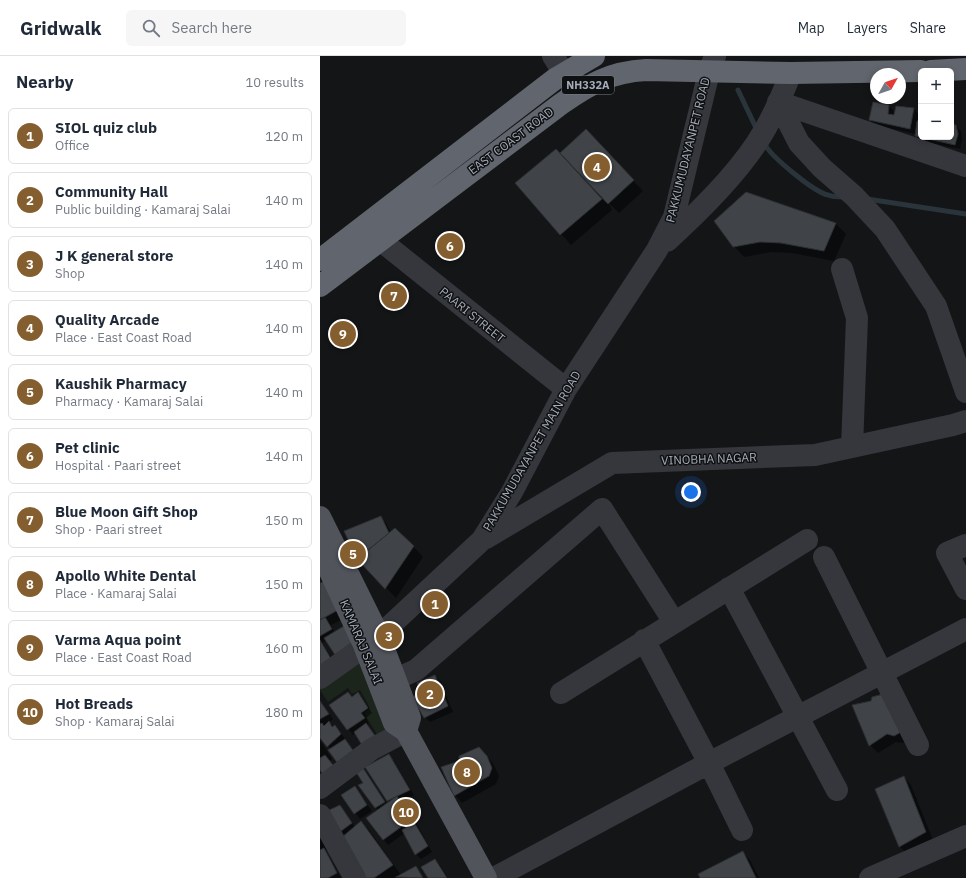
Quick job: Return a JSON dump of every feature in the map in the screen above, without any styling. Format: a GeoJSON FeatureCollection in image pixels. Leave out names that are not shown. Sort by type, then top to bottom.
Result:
{"type":"FeatureCollection","features":[{"type":"Feature","properties":{"kind":"highway","name":"EAST COAST ROAD"},"geometry":{"type":"LineString","coordinates":[[320,260],[558,64],[594,56]]}},
{"type":"Feature","properties":{"kind":"highway","name":"EAST COAST ROAD"},"geometry":{"type":"LineString","coordinates":[[320,286],[561,104],[588,85],[611,75],[628,71],[712,64],[791,72],[918,71]]}},
{"type":"Feature","properties":{"kind":"highway"},"geometry":{"type":"LineString","coordinates":[[954,70],[966,69]]}},
{"type":"Feature","properties":{"kind":"main road","name":"KAMARAJ SALAI"},"geometry":{"type":"LineString","coordinates":[[320,517],[371,641],[394,723],[406,731],[486,878]]}},
{"type":"Feature","properties":{"kind":"main road","name":"KAMARAJ SALAI"},"geometry":{"type":"LineString","coordinates":[[320,550],[325,573],[396,679],[410,718],[406,731]]}},
{"type":"Feature","properties":{"kind":"street","name":"PAKKUMUDAYANPET ROAD"},"geometry":{"type":"LineString","coordinates":[[658,250],[674,217],[712,64]]}},
{"type":"Feature","properties":{"kind":"street"},"geometry":{"type":"LineString","coordinates":[[658,250],[703,208],[761,137],[791,72]]}},
{"type":"Feature","properties":{"kind":"street"},"geometry":{"type":"LineString","coordinates":[[778,102],[966,166]]}},
{"type":"Feature","properties":{"kind":"street"},"geometry":{"type":"LineString","coordinates":[[778,102],[799,143],[822,168],[854,196],[885,229],[936,306],[966,392]]}},
{"type":"Feature","properties":{"kind":"street","name":"PAARI STREET"},"geometry":{"type":"LineString","coordinates":[[380,240],[566,389]]}},
{"type":"Feature","properties":{"kind":"street","name":"PAKKUMUDAYANPET MAIN ROAD"},"geometry":{"type":"LineString","coordinates":[[320,678],[371,641],[482,540],[512,492],[566,389],[658,250]]}},
{"type":"Feature","properties":{"kind":"street"},"geometry":{"type":"LineString","coordinates":[[842,269],[857,318],[852,447]]}},
{"type":"Feature","properties":{"kind":"street","name":"VINOBHA NAGAR"},"geometry":{"type":"LineString","coordinates":[[482,540],[612,463],[815,455],[960,423]]}},
{"type":"Feature","properties":{"kind":"street"},"geometry":{"type":"LineString","coordinates":[[396,679],[416,670],[602,509],[674,622]]}},
{"type":"Feature","properties":{"kind":"street"},"geometry":{"type":"LineString","coordinates":[[561,693],[644,640],[808,540]]}},
{"type":"Feature","properties":{"kind":"street"},"geometry":{"type":"LineString","coordinates":[[966,545],[947,554],[966,589]]}},
{"type":"Feature","properties":{"kind":"street"},"geometry":{"type":"LineString","coordinates":[[824,557],[883,672],[918,745]]}},
{"type":"Feature","properties":{"kind":"street"},"geometry":{"type":"LineString","coordinates":[[729,588],[797,718],[837,790]]}},
{"type":"Feature","properties":{"kind":"street"},"geometry":{"type":"LineString","coordinates":[[494,878],[966,628]]}},
{"type":"Feature","properties":{"kind":"street"},"geometry":{"type":"LineString","coordinates":[[644,640],[709,763],[742,830]]}},
{"type":"Feature","properties":{"kind":"street"},"geometry":{"type":"LineString","coordinates":[[320,788],[372,749],[406,731]]}},
{"type":"Feature","properties":{"kind":"street"},"geometry":{"type":"LineString","coordinates":[[320,815],[355,878]]}},
{"type":"Feature","properties":{"kind":"street"},"geometry":{"type":"LineString","coordinates":[[870,878],[963,843]]}},
{"type":"Feature","properties":{"kind":"shaded area"},"geometry":{"type":"Polygon","coordinates":[[[360,653],[393,734],[381,741],[364,713],[370,708],[360,690],[352,694],[348,688],[328,702],[320,690],[320,682],[360,653]]]}},
{"type":"Feature","properties":{"kind":"building"},"geometry":{"type":"Polygon","coordinates":[[[873,104],[889,105],[888,114],[894,115],[896,106],[914,108],[910,129],[869,120],[873,104]]]}},
{"type":"Feature","properties":{"kind":"building"},"geometry":{"type":"Polygon","coordinates":[[[918,121],[918,137],[915,136],[918,121]]]}},
{"type":"Feature","properties":{"kind":"building"},"geometry":{"type":"Polygon","coordinates":[[[954,125],[956,125],[958,134],[955,145],[933,140],[954,140],[954,125]]]}},
{"type":"Feature","properties":{"kind":"building"},"geometry":{"type":"Polygon","coordinates":[[[586,129],[634,180],[608,204],[560,153],[586,129]]]}},
{"type":"Feature","properties":{"kind":"building"},"geometry":{"type":"Polygon","coordinates":[[[556,149],[602,199],[560,235],[515,183],[556,149]]]}},
{"type":"Feature","properties":{"kind":"building"},"geometry":{"type":"Polygon","coordinates":[[[746,192],[836,223],[824,251],[781,243],[760,242],[733,247],[714,221],[746,192]]]}},
{"type":"Feature","properties":{"kind":"building"},"geometry":{"type":"Polygon","coordinates":[[[381,516],[389,533],[357,559],[344,531],[381,516]]]}},
{"type":"Feature","properties":{"kind":"building"},"geometry":{"type":"Polygon","coordinates":[[[395,528],[414,546],[385,589],[357,559],[395,528]]]}},
{"type":"Feature","properties":{"kind":"building"},"geometry":{"type":"Polygon","coordinates":[[[325,581],[338,610],[320,620],[320,583],[325,581]]]}},
{"type":"Feature","properties":{"kind":"building"},"geometry":{"type":"Polygon","coordinates":[[[325,617],[332,629],[320,636],[320,620],[325,617]]]}},
{"type":"Feature","properties":{"kind":"building"},"geometry":{"type":"Polygon","coordinates":[[[349,623],[360,645],[339,661],[324,638],[349,623]]]}},
{"type":"Feature","properties":{"kind":"building"},"geometry":{"type":"Polygon","coordinates":[[[320,640],[334,664],[320,675],[320,640]]]}},
{"type":"Feature","properties":{"kind":"building"},"geometry":{"type":"Polygon","coordinates":[[[435,675],[448,706],[424,718],[412,697],[421,692],[417,683],[435,675]]]}},
{"type":"Feature","properties":{"kind":"building"},"geometry":{"type":"Polygon","coordinates":[[[348,692],[352,697],[358,692],[368,708],[361,713],[365,718],[347,730],[329,705],[348,692]]]}},
{"type":"Feature","properties":{"kind":"building"},"geometry":{"type":"Polygon","coordinates":[[[887,693],[908,728],[894,736],[887,734],[869,746],[852,705],[871,701],[872,697],[887,693]]]}},
{"type":"Feature","properties":{"kind":"building"},"geometry":{"type":"Polygon","coordinates":[[[320,701],[329,714],[320,719],[320,701]]]}},
{"type":"Feature","properties":{"kind":"building"},"geometry":{"type":"Polygon","coordinates":[[[329,721],[332,727],[335,725],[341,734],[327,747],[320,738],[320,724],[322,723],[324,726],[329,721]]]}},
{"type":"Feature","properties":{"kind":"building"},"geometry":{"type":"Polygon","coordinates":[[[366,723],[378,740],[365,750],[354,732],[366,723]]]}},
{"type":"Feature","properties":{"kind":"building"},"geometry":{"type":"Polygon","coordinates":[[[345,739],[357,756],[341,768],[328,750],[345,739]]]}},
{"type":"Feature","properties":{"kind":"building"},"geometry":{"type":"Polygon","coordinates":[[[479,747],[487,756],[492,768],[489,776],[454,796],[441,767],[459,761],[459,756],[479,747]]]}},
{"type":"Feature","properties":{"kind":"building"},"geometry":{"type":"Polygon","coordinates":[[[389,754],[410,790],[387,801],[365,767],[389,754]]]}},
{"type":"Feature","properties":{"kind":"building"},"geometry":{"type":"Polygon","coordinates":[[[325,755],[337,770],[326,779],[320,770],[320,758],[325,755]]]}},
{"type":"Feature","properties":{"kind":"building"},"geometry":{"type":"Polygon","coordinates":[[[363,768],[385,802],[375,808],[358,785],[363,783],[356,772],[363,768]]]}},
{"type":"Feature","properties":{"kind":"building"},"geometry":{"type":"Polygon","coordinates":[[[904,776],[926,832],[899,847],[875,789],[904,776]]]}},
{"type":"Feature","properties":{"kind":"building"},"geometry":{"type":"Polygon","coordinates":[[[355,786],[367,805],[354,814],[341,795],[355,786]]]}},
{"type":"Feature","properties":{"kind":"building"},"geometry":{"type":"Polygon","coordinates":[[[397,796],[412,819],[383,840],[366,818],[397,796]]]}},
{"type":"Feature","properties":{"kind":"building"},"geometry":{"type":"Polygon","coordinates":[[[340,805],[352,823],[337,834],[325,812],[340,805]]]}},
{"type":"Feature","properties":{"kind":"building"},"geometry":{"type":"Polygon","coordinates":[[[361,821],[393,865],[374,878],[363,878],[341,838],[361,821]]]}},
{"type":"Feature","properties":{"kind":"building"},"geometry":{"type":"Polygon","coordinates":[[[414,822],[428,846],[415,855],[402,830],[414,822]]]}},
{"type":"Feature","properties":{"kind":"building"},"geometry":{"type":"Polygon","coordinates":[[[324,848],[337,873],[328,878],[320,878],[320,850],[324,848]]]}},
{"type":"Feature","properties":{"kind":"building"},"geometry":{"type":"Polygon","coordinates":[[[743,851],[756,878],[700,878],[698,874],[743,851]]]}},
{"type":"Feature","properties":{"kind":"building"},"geometry":{"type":"Polygon","coordinates":[[[435,859],[447,878],[428,878],[421,867],[435,859]]]}},
{"type":"Feature","properties":{"kind":"building"},"geometry":{"type":"Polygon","coordinates":[[[416,866],[423,878],[396,877],[416,866]]]}},
{"type":"Feature","properties":{"kind":"waterway"},"geometry":{"type":"LineString","coordinates":[[738,90],[757,130]]}},
{"type":"Feature","properties":{"kind":"waterway"},"geometry":{"type":"LineString","coordinates":[[764,143],[783,164],[803,181],[830,196],[844,197]]}},
{"type":"Feature","properties":{"kind":"waterway"},"geometry":{"type":"LineString","coordinates":[[867,199],[966,214]]}},
{"type":"Feature","properties":{"kind":"place","name":"Quality Arcade"},"geometry":{"type":"Point","coordinates":[597,167]}},
{"type":"Feature","properties":{"kind":"place","name":"Pet clinic"},"geometry":{"type":"Point","coordinates":[450,246]}},
{"type":"Feature","properties":{"kind":"place","name":"Blue Moon Gift Shop"},"geometry":{"type":"Point","coordinates":[394,296]}},
{"type":"Feature","properties":{"kind":"place","name":"Varma Aqua point"},"geometry":{"type":"Point","coordinates":[343,334]}},
{"type":"Feature","properties":{"kind":"place","name":"Kaushik Pharmacy"},"geometry":{"type":"Point","coordinates":[353,554]}},
{"type":"Feature","properties":{"kind":"place","name":"SIOL quiz club"},"geometry":{"type":"Point","coordinates":[435,604]}},
{"type":"Feature","properties":{"kind":"place","name":"J K general store"},"geometry":{"type":"Point","coordinates":[389,636]}},
{"type":"Feature","properties":{"kind":"place","name":"Community Hall"},"geometry":{"type":"Point","coordinates":[430,694]}},
{"type":"Feature","properties":{"kind":"place","name":"Apollo White Dental"},"geometry":{"type":"Point","coordinates":[467,772]}},
{"type":"Feature","properties":{"kind":"place","name":"Hot Breads"},"geometry":{"type":"Point","coordinates":[406,812]}}]}
